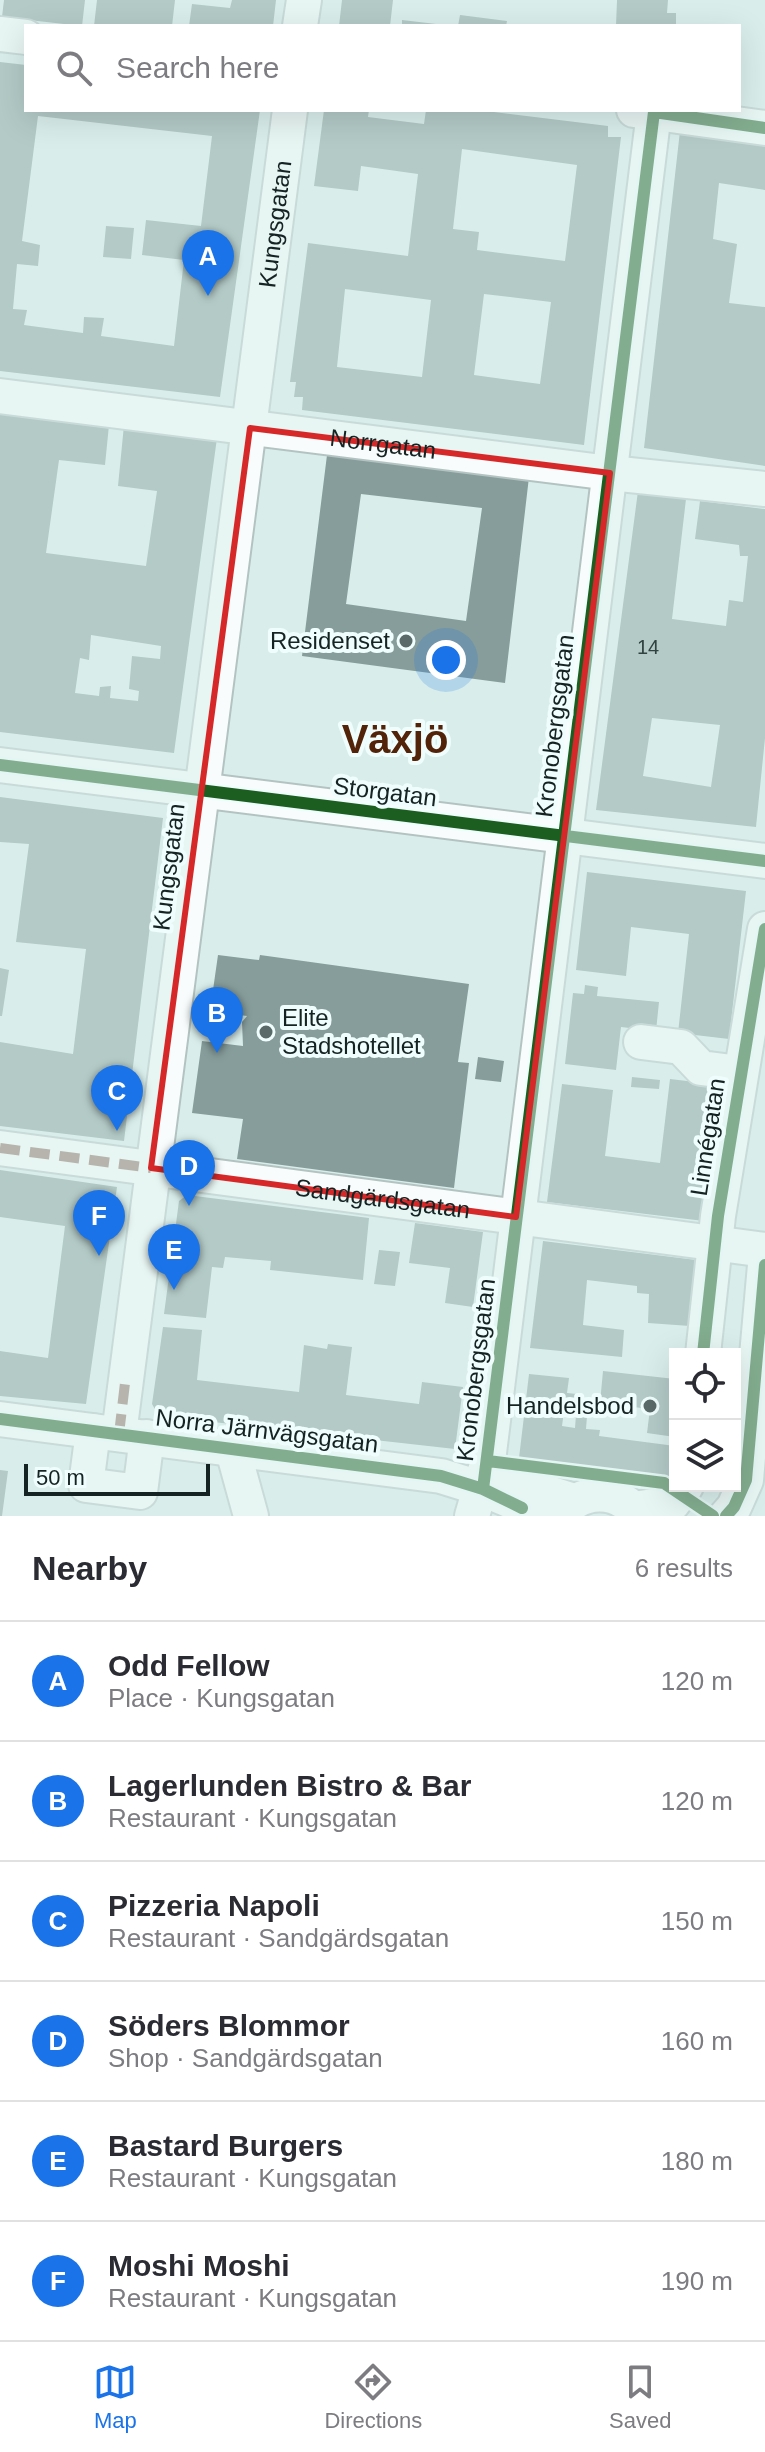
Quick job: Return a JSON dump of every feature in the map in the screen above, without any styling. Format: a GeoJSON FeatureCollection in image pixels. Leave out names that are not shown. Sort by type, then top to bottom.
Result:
{"type":"FeatureCollection","features":[{"type":"Feature","properties":{"kind":"street"},"geometry":{"type":"LineString","coordinates":[[300,24],[304,0]]}},
{"type":"Feature","properties":{"kind":"street"},"geometry":{"type":"LineString","coordinates":[[0,34],[24,37]]}},
{"type":"Feature","properties":{"kind":"street","name":"Kungsgatan"},"geometry":{"type":"LineString","coordinates":[[119,1434],[290,112]]}},
{"type":"Feature","properties":{"kind":"street","name":"Kronobergsgatan"},"geometry":{"type":"LineString","coordinates":[[478,1502],[610,473],[644,112]]}},
{"type":"Feature","properties":{"kind":"street"},"geometry":{"type":"LineString","coordinates":[[651,112],[765,128]]}},
{"type":"Feature","properties":{"kind":"street","name":"Norrgatan"},"geometry":{"type":"LineString","coordinates":[[0,396],[610,473],[765,489]]}},
{"type":"Feature","properties":{"kind":"street","name":"Storgatan"},"geometry":{"type":"LineString","coordinates":[[0,765],[765,861]]}},
{"type":"Feature","properties":{"kind":"street","name":"Linnégatan"},"geometry":{"type":"LineString","coordinates":[[704,1348],[715,1241],[765,929]]}},
{"type":"Feature","properties":{"kind":"street"},"geometry":{"type":"LineString","coordinates":[[641,1042],[681,1047],[701,1068],[740,1073]]}},
{"type":"Feature","properties":{"kind":"street","name":"Sandgärdsgatan"},"geometry":{"type":"LineString","coordinates":[[0,1148],[765,1250]]}},
{"type":"Feature","properties":{"kind":"street"},"geometry":{"type":"LineString","coordinates":[[726,1516],[734,1507],[746,1480],[765,1265]]}},
{"type":"Feature","properties":{"kind":"street","name":"Norra Järnvägsgatan"},"geometry":{"type":"LineString","coordinates":[[0,1419],[441,1476],[478,1502],[495,1479],[502,1478],[560,1511]]}},
{"type":"Feature","properties":{"kind":"street"},"geometry":{"type":"LineString","coordinates":[[232,1447],[251,1516]]}},
{"type":"Feature","properties":{"kind":"street"},"geometry":{"type":"LineString","coordinates":[[560,1511],[601,1494],[624,1501],[637,1513],[673,1503],[681,1492]]}},
{"type":"Feature","properties":{"kind":"highlighted area"},"geometry":{"type":"Polygon","coordinates":[[[250,428],[610,473],[516,1217],[151,1168],[250,428]]]}},
{"type":"Feature","properties":{"kind":"building"},"geometry":{"type":"Polygon","coordinates":[[[4,0],[85,0],[82,24],[2,17],[4,0]]]}},
{"type":"Feature","properties":{"kind":"building"},"geometry":{"type":"Polygon","coordinates":[[[97,0],[175,0],[172,24],[94,24],[97,0]]]}},
{"type":"Feature","properties":{"kind":"building"},"geometry":{"type":"Polygon","coordinates":[[[232,0],[276,0],[273,24],[189,24],[192,4],[230,8],[232,0]]]}},
{"type":"Feature","properties":{"kind":"building"},"geometry":{"type":"Polygon","coordinates":[[[342,0],[393,0],[390,24],[339,24],[342,0]]]}},
{"type":"Feature","properties":{"kind":"building"},"geometry":{"type":"Polygon","coordinates":[[[617,0],[668,0],[667,13],[676,13],[676,24],[616,24],[617,0]]]}},
{"type":"Feature","properties":{"kind":"building"},"geometry":{"type":"Polygon","coordinates":[[[460,15],[507,21],[506,24],[458,24],[460,15]]]}},
{"type":"Feature","properties":{"kind":"building"},"geometry":{"type":"Polygon","coordinates":[[[402,20],[436,24],[402,24],[402,20]]]}},
{"type":"Feature","properties":{"kind":"building"},"geometry":{"type":"Polygon","coordinates":[[[0,62],[24,65],[24,112],[260,112],[220,397],[0,371],[0,62]],[[38,116],[22,241],[40,245],[38,266],[17,264],[13,309],[27,310],[24,325],[83,333],[84,317],[104,318],[101,336],[174,346],[184,260],[142,255],[146,220],[201,226],[212,136],[38,116]]]}},
{"type":"Feature","properties":{"kind":"building"},"geometry":{"type":"Polygon","coordinates":[[[324,112],[369,112],[368,117],[424,124],[426,112],[494,112],[608,126],[608,137],[621,137],[584,445],[302,410],[303,397],[294,397],[296,382],[290,382],[308,243],[408,256],[418,174],[361,166],[358,191],[314,186],[324,112]],[[462,149],[453,229],[479,232],[477,250],[565,261],[577,165],[462,149]],[[345,289],[337,367],[422,377],[431,300],[345,289]],[[484,294],[474,375],[540,384],[551,302],[484,294]]]}},
{"type":"Feature","properties":{"kind":"building"},"geometry":{"type":"Polygon","coordinates":[[[680,131],[765,143],[765,190],[719,183],[713,239],[737,244],[729,303],[765,307],[765,466],[644,448],[680,131]]]}},
{"type":"Feature","properties":{"kind":"building"},"geometry":{"type":"Polygon","coordinates":[[[106,226],[134,228],[131,259],[103,257],[106,226]]]}},
{"type":"Feature","properties":{"kind":"building"},"geometry":{"type":"Polygon","coordinates":[[[0,414],[109,425],[105,465],[59,460],[46,553],[146,566],[157,491],[118,486],[124,425],[217,438],[174,753],[0,732],[0,414]],[[91,635],[89,660],[80,658],[75,693],[99,696],[100,687],[111,686],[110,698],[138,701],[139,691],[129,689],[132,656],[160,659],[161,646],[91,635]]]}},
{"type":"Feature","properties":{"kind":"building"},"geometry":{"type":"Polygon","coordinates":[[[327,455],[529,477],[505,683],[302,656],[327,455]],[[361,494],[346,604],[466,621],[482,508],[361,494]]]}},
{"type":"Feature","properties":{"kind":"building"},"geometry":{"type":"Polygon","coordinates":[[[638,491],[686,499],[672,619],[726,626],[729,600],[743,602],[748,556],[740,556],[739,545],[695,539],[700,501],[765,509],[765,738],[756,827],[596,810],[638,491]],[[652,718],[643,776],[711,787],[720,725],[652,718]]]}},
{"type":"Feature","properties":{"kind":"building"},"geometry":{"type":"Polygon","coordinates":[[[0,797],[163,818],[124,1141],[0,1126],[0,1042],[73,1054],[86,949],[16,942],[29,844],[0,842],[0,797]]]}},
{"type":"Feature","properties":{"kind":"building"},"geometry":{"type":"Polygon","coordinates":[[[587,872],[746,891],[729,1039],[678,1033],[689,934],[631,927],[626,976],[576,970],[587,872]]]}},
{"type":"Feature","properties":{"kind":"building"},"geometry":{"type":"Polygon","coordinates":[[[218,955],[259,960],[260,955],[469,984],[458,1062],[469,1063],[454,1188],[237,1159],[243,1119],[192,1113],[202,1041],[243,1046],[242,1022],[247,1016],[210,1011],[218,955]]]}},
{"type":"Feature","properties":{"kind":"building"},"geometry":{"type":"Polygon","coordinates":[[[0,968],[9,970],[2,1016],[0,1016],[0,968]]]}},
{"type":"Feature","properties":{"kind":"building"},"geometry":{"type":"Polygon","coordinates":[[[585,985],[598,987],[597,996],[659,1002],[656,1031],[621,1027],[616,1070],[565,1064],[573,993],[584,994],[585,985]]]}},
{"type":"Feature","properties":{"kind":"building"},"geometry":{"type":"Polygon","coordinates":[[[478,1057],[504,1061],[501,1082],[475,1079],[478,1057]]]}},
{"type":"Feature","properties":{"kind":"building"},"geometry":{"type":"Polygon","coordinates":[[[632,1077],[660,1080],[659,1089],[631,1087],[632,1077]]]}},
{"type":"Feature","properties":{"kind":"building"},"geometry":{"type":"Polygon","coordinates":[[[670,1079],[721,1085],[704,1221],[547,1202],[562,1084],[613,1090],[605,1156],[660,1163],[670,1079]]]}},
{"type":"Feature","properties":{"kind":"building"},"geometry":{"type":"Polygon","coordinates":[[[0,1170],[117,1187],[86,1404],[0,1396],[0,1351],[48,1358],[65,1226],[0,1217],[0,1170]]]}},
{"type":"Feature","properties":{"kind":"building"},"geometry":{"type":"Polygon","coordinates":[[[187,1195],[369,1218],[363,1280],[270,1270],[271,1261],[225,1257],[223,1268],[212,1267],[206,1318],[164,1314],[179,1201],[187,1195]]]}},
{"type":"Feature","properties":{"kind":"building"},"geometry":{"type":"Polygon","coordinates":[[[415,1223],[483,1232],[473,1307],[445,1303],[450,1268],[409,1263],[415,1223]]]}},
{"type":"Feature","properties":{"kind":"building"},"geometry":{"type":"Polygon","coordinates":[[[543,1241],[696,1260],[690,1326],[648,1323],[649,1294],[637,1293],[637,1286],[587,1280],[583,1325],[624,1330],[622,1357],[530,1348],[543,1241]]]}},
{"type":"Feature","properties":{"kind":"building"},"geometry":{"type":"Polygon","coordinates":[[[379,1250],[400,1252],[395,1286],[374,1284],[379,1250]]]}},
{"type":"Feature","properties":{"kind":"building"},"geometry":{"type":"Polygon","coordinates":[[[163,1327],[202,1330],[197,1380],[299,1392],[304,1345],[327,1349],[328,1344],[352,1347],[346,1395],[419,1404],[422,1382],[463,1387],[455,1449],[159,1416],[152,1404],[163,1327]]]}},
{"type":"Feature","properties":{"kind":"building","name":"Handelsbod"},"geometry":{"type":"Polygon","coordinates":[[[603,1371],[669,1378],[669,1436],[647,1433],[650,1409],[600,1403],[603,1371]]]}},
{"type":"Feature","properties":{"kind":"building"},"geometry":{"type":"Polygon","coordinates":[[[529,1374],[569,1378],[567,1393],[577,1394],[576,1406],[565,1404],[562,1426],[575,1428],[576,1415],[587,1416],[586,1429],[600,1430],[599,1436],[669,1445],[669,1477],[519,1458],[529,1374]]]}},
{"type":"Feature","properties":{"kind":"building"},"geometry":{"type":"Polygon","coordinates":[[[0,1470],[8,1471],[2,1516],[0,1516],[0,1470]]]}},
{"type":"Feature","properties":{"kind":"marked path"},"geometry":{"type":"LineString","coordinates":[[0,1148],[151,1168]]}},
{"type":"Feature","properties":{"kind":"marked path"},"geometry":{"type":"LineString","coordinates":[[119,1434],[125,1383]]}},
{"type":"Feature","properties":{"kind":"cycle path"},"geometry":{"type":"LineString","coordinates":[[483,1489],[654,112],[765,128]]}},
{"type":"Feature","properties":{"kind":"cycle path"},"geometry":{"type":"LineString","coordinates":[[0,765],[765,861]]}},
{"type":"Feature","properties":{"kind":"cycle path"},"geometry":{"type":"LineString","coordinates":[[704,1348],[718,1216],[765,929]]}},
{"type":"Feature","properties":{"kind":"cycle path"},"geometry":{"type":"LineString","coordinates":[[726,1516],[734,1507],[746,1480],[765,1265]]}},
{"type":"Feature","properties":{"kind":"cycle path"},"geometry":{"type":"LineString","coordinates":[[0,1419],[441,1476],[483,1489],[522,1508]]}},
{"type":"Feature","properties":{"kind":"cycle path"},"geometry":{"type":"LineString","coordinates":[[488,1461],[664,1483],[713,1516]]}},
{"type":"Feature","properties":{"kind":"place","name":"Odd Fellow"},"geometry":{"type":"Point","coordinates":[208,296]}},
{"type":"Feature","properties":{"kind":"place","name":"Residenset"},"geometry":{"type":"Point","coordinates":[406,641]}},
{"type":"Feature","properties":{"kind":"place","name":"Elite Stadshotellet"},"geometry":{"type":"Point","coordinates":[266,1032]}},
{"type":"Feature","properties":{"kind":"place","name":"Lagerlunden Bistro & Bar"},"geometry":{"type":"Point","coordinates":[217,1053]}},
{"type":"Feature","properties":{"kind":"place","name":"Pizzeria Napoli"},"geometry":{"type":"Point","coordinates":[117,1131]}},
{"type":"Feature","properties":{"kind":"place","name":"Söders Blommor"},"geometry":{"type":"Point","coordinates":[189,1206]}},
{"type":"Feature","properties":{"kind":"place","name":"Moshi Moshi"},"geometry":{"type":"Point","coordinates":[99,1256]}},
{"type":"Feature","properties":{"kind":"place","name":"Bastard Burgers"},"geometry":{"type":"Point","coordinates":[174,1290]}},
{"type":"Feature","properties":{"kind":"place","name":"Handelsbod"},"geometry":{"type":"Point","coordinates":[650,1406]}},
{"type":"Feature","properties":{"kind":"district","name":"Växjö"},"geometry":{"type":"Point","coordinates":[395,739]}}]}
